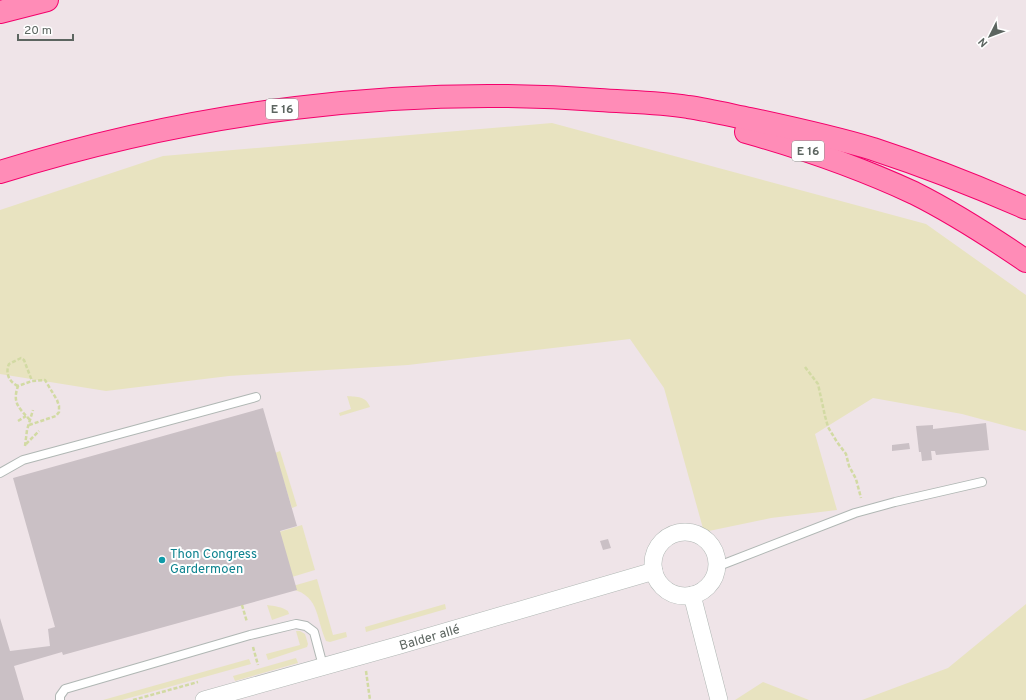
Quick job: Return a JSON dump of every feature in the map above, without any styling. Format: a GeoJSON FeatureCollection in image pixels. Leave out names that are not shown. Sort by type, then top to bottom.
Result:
{"type":"FeatureCollection","features":[{"type":"Feature","properties":{"kind":"highway"},"geometry":{"type":"LineString","coordinates":[[0,12],[47,0]]}},
{"type":"Feature","properties":{"kind":"highway","name":"E 16"},"geometry":{"type":"LineString","coordinates":[[0,172],[84,147],[145,133],[210,120],[277,110],[398,98],[466,96],[570,98],[686,107],[823,135],[917,164],[961,180],[1026,208]]}},
{"type":"Feature","properties":{"kind":"highway","name":"E 16"},"geometry":{"type":"LineString","coordinates":[[570,98],[728,127],[814,153],[872,175],[915,194],[987,236],[1026,261]]}},
{"type":"Feature","properties":{"kind":"street"},"geometry":{"type":"LineString","coordinates":[[681,532],[692,533],[702,537],[710,544],[715,553],[716,568],[715,575],[710,584],[702,592],[681,596],[671,593],[662,587],[656,579],[653,558],[656,549],[671,535],[681,532]]}},
{"type":"Feature","properties":{"kind":"street","name":"Balder allé"},"geometry":{"type":"LineString","coordinates":[[204,700],[654,570]]}},
{"type":"Feature","properties":{"kind":"street"},"geometry":{"type":"LineString","coordinates":[[692,595],[719,700]]}},
{"type":"Feature","properties":{"kind":"lane"},"geometry":{"type":"LineString","coordinates":[[0,473],[23,460],[256,397]]}},
{"type":"Feature","properties":{"kind":"lane"},"geometry":{"type":"LineString","coordinates":[[716,568],[863,511],[982,482]]}},
{"type":"Feature","properties":{"kind":"lane"},"geometry":{"type":"LineString","coordinates":[[60,700],[60,696],[65,689],[296,624],[306,626],[314,632],[323,666]]}},
{"type":"Feature","properties":{"kind":"path"},"geometry":{"type":"LineString","coordinates":[[18,386],[10,381],[7,367],[11,362],[21,358],[26,364],[32,381]]}},
{"type":"Feature","properties":{"kind":"path"},"geometry":{"type":"LineString","coordinates":[[805,367],[818,384],[824,416],[837,442],[846,454],[857,485],[863,511]]}},
{"type":"Feature","properties":{"kind":"path"},"geometry":{"type":"LineString","coordinates":[[18,386],[32,381],[45,380],[60,408],[56,416],[29,425]]}},
{"type":"Feature","properties":{"kind":"path"},"geometry":{"type":"LineString","coordinates":[[18,386],[15,398],[16,402],[30,420]]}},
{"type":"Feature","properties":{"kind":"path"},"geometry":{"type":"LineString","coordinates":[[23,460],[33,410]]}},
{"type":"Feature","properties":{"kind":"path"},"geometry":{"type":"LineString","coordinates":[[18,421],[26,416]]}},
{"type":"Feature","properties":{"kind":"path"},"geometry":{"type":"LineString","coordinates":[[25,444],[39,431]]}},
{"type":"Feature","properties":{"kind":"path"},"geometry":{"type":"LineString","coordinates":[[363,655],[370,700]]}},
{"type":"Feature","properties":{"kind":"shaded area"},"geometry":{"type":"Polygon","coordinates":[[[552,123],[926,224],[1026,295],[1026,431],[962,414],[873,398],[815,434],[837,510],[771,518],[704,532],[664,388],[630,339],[408,365],[229,376],[106,391],[0,374],[0,210],[163,156],[552,123]]]}},
{"type":"Feature","properties":{"kind":"shaded area"},"geometry":{"type":"Polygon","coordinates":[[[347,396],[364,399],[370,407],[340,416],[339,413],[351,409],[347,396]]]}},
{"type":"Feature","properties":{"kind":"shaded area"},"geometry":{"type":"Polygon","coordinates":[[[280,451],[297,506],[292,508],[275,453],[280,451]]]}},
{"type":"Feature","properties":{"kind":"shaded area"},"geometry":{"type":"Polygon","coordinates":[[[302,525],[315,570],[292,577],[279,532],[302,525]]]}},
{"type":"Feature","properties":{"kind":"shaded area"},"geometry":{"type":"Polygon","coordinates":[[[317,579],[333,635],[346,632],[347,637],[330,642],[326,641],[315,607],[311,600],[297,591],[286,588],[317,579]]]}},
{"type":"Feature","properties":{"kind":"shaded area"},"geometry":{"type":"Polygon","coordinates":[[[445,604],[446,609],[366,632],[365,627],[445,604]]]}},
{"type":"Feature","properties":{"kind":"shaded area"},"geometry":{"type":"Polygon","coordinates":[[[1026,604],[1026,700],[862,700],[948,668],[1026,604]]]}},
{"type":"Feature","properties":{"kind":"shaded area"},"geometry":{"type":"Polygon","coordinates":[[[267,605],[276,606],[288,611],[289,614],[272,620],[267,605]]]}},
{"type":"Feature","properties":{"kind":"shaded area"},"geometry":{"type":"Polygon","coordinates":[[[296,631],[300,631],[305,634],[308,644],[307,647],[268,660],[266,654],[300,645],[296,631]]]}},
{"type":"Feature","properties":{"kind":"shaded area"},"geometry":{"type":"Polygon","coordinates":[[[296,658],[298,663],[235,681],[233,676],[296,658]]]}},
{"type":"Feature","properties":{"kind":"shaded area"},"geometry":{"type":"Polygon","coordinates":[[[249,659],[251,664],[122,700],[103,700],[249,659]]]}},
{"type":"Feature","properties":{"kind":"shaded area"},"geometry":{"type":"Polygon","coordinates":[[[763,682],[809,700],[735,700],[763,682]]]}},
{"type":"Feature","properties":{"kind":"building","name":"Thon Congress Gardermoen"},"geometry":{"type":"Polygon","coordinates":[[[263,408],[297,526],[280,531],[297,590],[63,655],[62,652],[14,666],[24,700],[0,700],[0,618],[10,651],[50,646],[48,629],[55,627],[13,478],[263,408]]]}},
{"type":"Feature","properties":{"kind":"building"},"geometry":{"type":"Polygon","coordinates":[[[986,423],[989,450],[936,455],[935,451],[931,451],[932,460],[922,461],[921,452],[919,452],[916,426],[933,425],[933,429],[986,423]]]}},
{"type":"Feature","properties":{"kind":"building"},"geometry":{"type":"Polygon","coordinates":[[[909,443],[910,449],[892,451],[892,445],[909,443]]]}},
{"type":"Feature","properties":{"kind":"building"},"geometry":{"type":"Polygon","coordinates":[[[608,539],[611,548],[603,550],[600,541],[608,539]]]}},
{"type":"Feature","properties":{"kind":"place","name":"Thon Congress Gardermoen"},"geometry":{"type":"Point","coordinates":[162,560]}}]}
